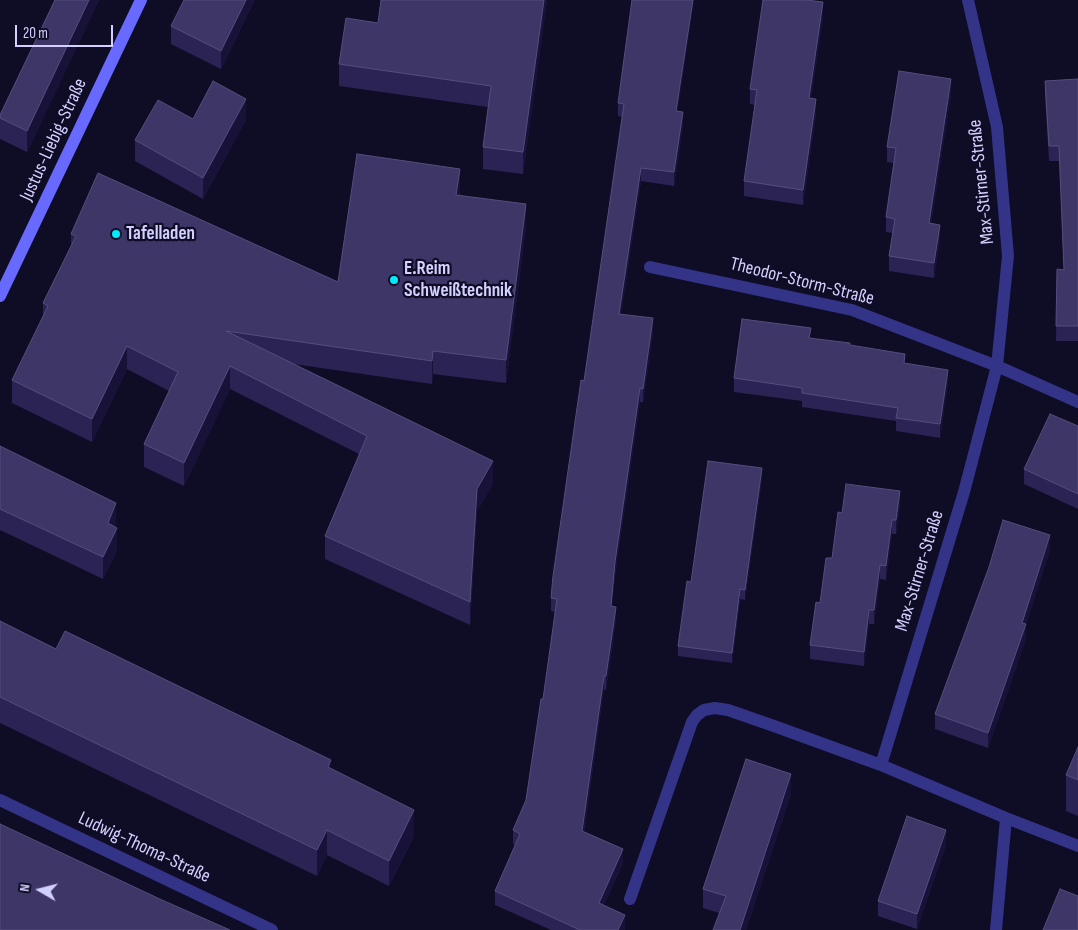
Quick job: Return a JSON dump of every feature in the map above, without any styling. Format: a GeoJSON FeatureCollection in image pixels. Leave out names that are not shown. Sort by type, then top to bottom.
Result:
{"type":"FeatureCollection","features":[{"type":"Feature","properties":{"kind":"main road","name":"Justus-Liebig-Straße"},"geometry":{"type":"LineString","coordinates":[[0,296],[141,0]]}},
{"type":"Feature","properties":{"kind":"street","name":"Max-Stirner-Straße"},"geometry":{"type":"LineString","coordinates":[[881,765],[964,492],[997,366],[1008,256],[997,127],[968,0]]}},
{"type":"Feature","properties":{"kind":"street","name":"Theodor-Storm-Straße"},"geometry":{"type":"LineString","coordinates":[[650,267],[852,310],[997,366],[1078,402]]}},
{"type":"Feature","properties":{"kind":"street"},"geometry":{"type":"LineString","coordinates":[[630,899],[692,722],[704,710],[715,708],[728,710],[881,765],[1078,846]]}},
{"type":"Feature","properties":{"kind":"street","name":"Ludwig-Thoma-Straße"},"geometry":{"type":"LineString","coordinates":[[0,800],[272,930]]}},
{"type":"Feature","properties":{"kind":"street"},"geometry":{"type":"LineString","coordinates":[[996,930],[1006,818]]}},
{"type":"Feature","properties":{"kind":"building"},"geometry":{"type":"Polygon","coordinates":[[[55,0],[89,0],[27,131],[0,118],[0,115],[55,0]]]}},
{"type":"Feature","properties":{"kind":"building"},"geometry":{"type":"Polygon","coordinates":[[[184,0],[246,0],[221,51],[171,26],[184,0]]]}},
{"type":"Feature","properties":{"kind":"building"},"geometry":{"type":"Polygon","coordinates":[[[381,0],[544,0],[523,152],[483,147],[491,86],[339,64],[346,18],[378,23],[381,0]]]}},
{"type":"Feature","properties":{"kind":"building"},"geometry":{"type":"Polygon","coordinates":[[[632,0],[693,0],[676,111],[683,112],[674,172],[641,168],[619,314],[653,318],[643,389],[640,388],[615,562],[611,606],[616,607],[606,676],[604,676],[582,831],[623,849],[599,903],[625,915],[618,930],[580,930],[495,891],[520,834],[513,830],[526,800],[541,699],[543,699],[557,599],[551,598],[553,576],[581,380],[584,381],[624,104],[618,103],[632,0]]]}},
{"type":"Feature","properties":{"kind":"building"},"geometry":{"type":"Polygon","coordinates":[[[763,0],[823,2],[809,98],[816,99],[803,190],[744,181],[757,90],[750,89],[763,0]]]}},
{"type":"Feature","properties":{"kind":"building"},"geometry":{"type":"Polygon","coordinates":[[[899,71],[951,79],[929,223],[940,225],[934,263],[889,256],[895,219],[886,217],[896,148],[887,147],[899,71]]]}},
{"type":"Feature","properties":{"kind":"building"},"geometry":{"type":"Polygon","coordinates":[[[1078,79],[1078,326],[1056,326],[1057,269],[1064,270],[1059,146],[1049,146],[1045,81],[1078,79]]]}},
{"type":"Feature","properties":{"kind":"building"},"geometry":{"type":"Polygon","coordinates":[[[213,81],[246,99],[203,178],[135,140],[158,100],[193,119],[213,81]]]}},
{"type":"Feature","properties":{"kind":"building"},"geometry":{"type":"Polygon","coordinates":[[[357,154],[460,169],[456,195],[526,204],[506,360],[433,351],[432,361],[226,331],[493,461],[477,489],[470,602],[325,536],[367,436],[230,366],[184,463],[144,444],[178,372],[127,346],[92,419],[12,380],[48,306],[43,303],[76,236],[71,234],[98,173],[338,282],[357,154]]]}},
{"type":"Feature","properties":{"kind":"building"},"geometry":{"type":"Polygon","coordinates":[[[742,319],[811,328],[809,338],[850,343],[850,345],[905,354],[904,363],[948,370],[940,424],[896,418],[898,408],[802,393],[802,388],[734,378],[742,319]]]}},
{"type":"Feature","properties":{"kind":"building"},"geometry":{"type":"Polygon","coordinates":[[[1050,414],[1078,426],[1078,494],[1024,469],[1050,414]]]}},
{"type":"Feature","properties":{"kind":"building"},"geometry":{"type":"Polygon","coordinates":[[[0,446],[116,503],[108,523],[117,528],[103,557],[0,509],[0,446]]]}},
{"type":"Feature","properties":{"kind":"building"},"geometry":{"type":"Polygon","coordinates":[[[708,461],[762,468],[745,590],[740,589],[732,653],[678,646],[687,581],[691,582],[708,461]]]}},
{"type":"Feature","properties":{"kind":"building"},"geometry":{"type":"Polygon","coordinates":[[[846,484],[900,491],[896,520],[892,520],[886,566],[880,565],[874,610],[869,610],[864,652],[810,645],[816,602],[820,603],[826,558],[832,558],[838,512],[842,513],[846,484]]]}},
{"type":"Feature","properties":{"kind":"building"},"geometry":{"type":"Polygon","coordinates":[[[1003,520],[1050,535],[1022,623],[1026,624],[988,733],[935,714],[989,567],[1003,520]]]}},
{"type":"Feature","properties":{"kind":"building"},"geometry":{"type":"Polygon","coordinates":[[[0,621],[56,649],[65,631],[331,760],[328,767],[414,810],[389,861],[327,830],[317,850],[0,697],[0,621]]]}},
{"type":"Feature","properties":{"kind":"building"},"geometry":{"type":"Polygon","coordinates":[[[1078,747],[1078,780],[1066,775],[1078,747]]]}},
{"type":"Feature","properties":{"kind":"building"},"geometry":{"type":"Polygon","coordinates":[[[746,759],[791,774],[740,930],[713,930],[726,896],[703,889],[746,759]]]}},
{"type":"Feature","properties":{"kind":"building"},"geometry":{"type":"Polygon","coordinates":[[[907,816],[946,830],[917,914],[878,901],[907,816]]]}},
{"type":"Feature","properties":{"kind":"building"},"geometry":{"type":"Polygon","coordinates":[[[0,824],[162,900],[230,930],[0,930],[0,824]]]}},
{"type":"Feature","properties":{"kind":"building"},"geometry":{"type":"Polygon","coordinates":[[[1060,889],[1078,896],[1078,930],[1043,930],[1060,889]]]}},
{"type":"Feature","properties":{"kind":"place","name":"Tafelladen"},"geometry":{"type":"Point","coordinates":[116,234]}},
{"type":"Feature","properties":{"kind":"place","name":"E.Reim Schweißtechnik"},"geometry":{"type":"Point","coordinates":[394,280]}}]}
